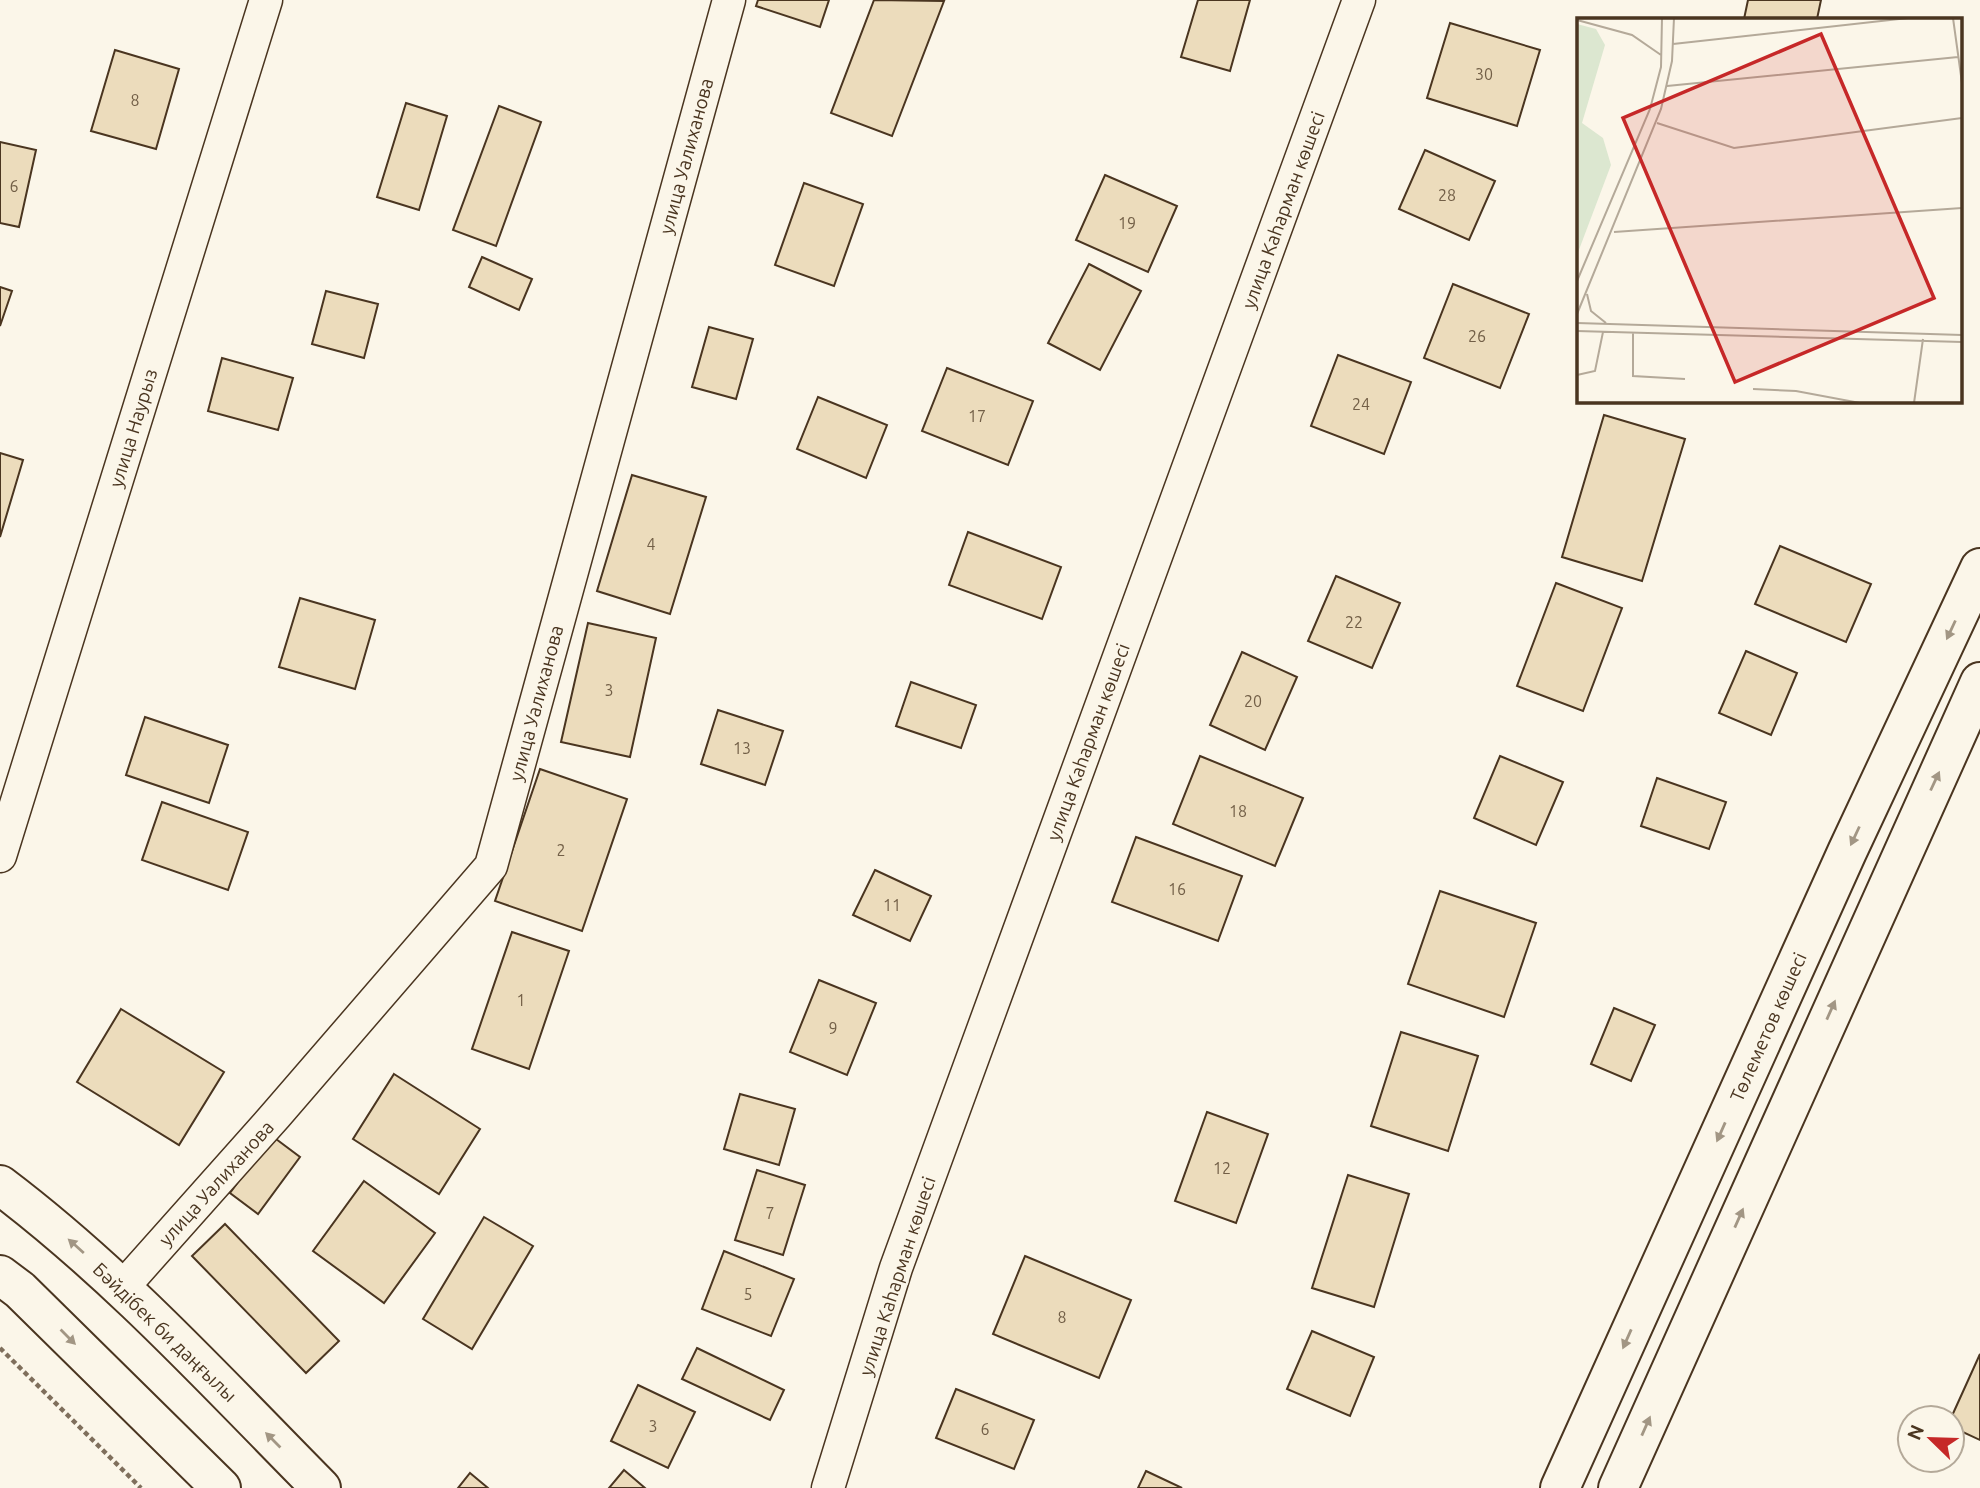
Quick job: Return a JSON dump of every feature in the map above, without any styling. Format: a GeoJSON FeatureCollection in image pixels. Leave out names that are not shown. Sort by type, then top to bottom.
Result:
{"type":"FeatureCollection","features":[{"type":"Feature","properties":{"kind":"main road","name":"Төлеметов көшесі"},"geometry":{"type":"LineString","coordinates":[[1560,1488],[1847,852],[1980,568]]}},
{"type":"Feature","properties":{"kind":"main road"},"geometry":{"type":"LineString","coordinates":[[1618,1488],[1980,682]]}},
{"type":"Feature","properties":{"kind":"main road","name":"Бәйдібек би даңғылы"},"geometry":{"type":"LineString","coordinates":[[0,1185],[48,1222],[122,1288],[321,1488]]}},
{"type":"Feature","properties":{"kind":"main road"},"geometry":{"type":"LineString","coordinates":[[0,1275],[20,1290],[221,1488]]}},
{"type":"Feature","properties":{"kind":"street","name":"улица Наурыз"},"geometry":{"type":"LineString","coordinates":[[0,856],[266,0]]}},
{"type":"Feature","properties":{"kind":"street","name":"улица Уалиханова"},"geometry":{"type":"LineString","coordinates":[[122,1288],[491,866],[729,0]]}},
{"type":"Feature","properties":{"kind":"street","name":"улица Каһарман көшесі"},"geometry":{"type":"LineString","coordinates":[[828,1488],[896,1268],[1359,0]]}},
{"type":"Feature","properties":{"kind":"path"},"geometry":{"type":"LineString","coordinates":[[0,1348],[141,1488]]}},
{"type":"Feature","properties":{"kind":"building"},"geometry":{"type":"Polygon","coordinates":[[[758,0],[829,0],[820,27],[756,6],[758,0]]]}},
{"type":"Feature","properties":{"kind":"building"},"geometry":{"type":"Polygon","coordinates":[[[874,0],[944,1],[892,136],[831,113],[874,0]]]}},
{"type":"Feature","properties":{"kind":"building"},"geometry":{"type":"Polygon","coordinates":[[[1198,0],[1250,0],[1230,71],[1181,57],[1198,0]]]}},
{"type":"Feature","properties":{"kind":"building"},"geometry":{"type":"Polygon","coordinates":[[[1748,0],[1821,0],[1817,18],[1744,18],[1748,0]]]}},
{"type":"Feature","properties":{"kind":"building"},"geometry":{"type":"Polygon","coordinates":[[[1450,23],[1540,50],[1517,126],[1427,98],[1450,23]]]}},
{"type":"Feature","properties":{"kind":"building"},"geometry":{"type":"Polygon","coordinates":[[[115,50],[179,69],[156,149],[91,131],[115,50]]]}},
{"type":"Feature","properties":{"kind":"building"},"geometry":{"type":"Polygon","coordinates":[[[406,103],[447,116],[419,210],[377,197],[406,103]]]}},
{"type":"Feature","properties":{"kind":"building"},"geometry":{"type":"Polygon","coordinates":[[[499,106],[541,122],[496,246],[453,230],[499,106]]]}},
{"type":"Feature","properties":{"kind":"building"},"geometry":{"type":"Polygon","coordinates":[[[0,142],[36,150],[19,227],[0,223],[0,142]]]}},
{"type":"Feature","properties":{"kind":"building"},"geometry":{"type":"Polygon","coordinates":[[[1425,150],[1495,181],[1469,240],[1399,209],[1425,150]]]}},
{"type":"Feature","properties":{"kind":"building"},"geometry":{"type":"Polygon","coordinates":[[[1105,175],[1177,206],[1148,272],[1076,240],[1105,175]]]}},
{"type":"Feature","properties":{"kind":"building"},"geometry":{"type":"Polygon","coordinates":[[[804,183],[863,204],[834,286],[775,265],[804,183]]]}},
{"type":"Feature","properties":{"kind":"building"},"geometry":{"type":"Polygon","coordinates":[[[482,257],[532,279],[519,310],[469,287],[482,257]]]}},
{"type":"Feature","properties":{"kind":"building"},"geometry":{"type":"Polygon","coordinates":[[[1089,264],[1141,291],[1100,370],[1048,343],[1089,264]]]}},
{"type":"Feature","properties":{"kind":"building"},"geometry":{"type":"Polygon","coordinates":[[[1453,284],[1529,314],[1500,388],[1424,358],[1453,284]]]}},
{"type":"Feature","properties":{"kind":"building"},"geometry":{"type":"Polygon","coordinates":[[[0,287],[12,291],[0,326],[0,287]]]}},
{"type":"Feature","properties":{"kind":"building"},"geometry":{"type":"Polygon","coordinates":[[[326,291],[378,304],[364,358],[312,344],[326,291]]]}},
{"type":"Feature","properties":{"kind":"building"},"geometry":{"type":"Polygon","coordinates":[[[709,327],[753,339],[736,399],[692,387],[709,327]]]}},
{"type":"Feature","properties":{"kind":"building"},"geometry":{"type":"Polygon","coordinates":[[[1338,355],[1411,382],[1384,454],[1311,426],[1338,355]]]}},
{"type":"Feature","properties":{"kind":"building"},"geometry":{"type":"Polygon","coordinates":[[[222,358],[293,378],[278,430],[208,411],[222,358]]]}},
{"type":"Feature","properties":{"kind":"building"},"geometry":{"type":"Polygon","coordinates":[[[947,368],[1033,401],[1008,465],[922,431],[947,368]]]}},
{"type":"Feature","properties":{"kind":"building"},"geometry":{"type":"Polygon","coordinates":[[[818,397],[887,425],[866,478],[797,449],[818,397]]]}},
{"type":"Feature","properties":{"kind":"building"},"geometry":{"type":"Polygon","coordinates":[[[1604,415],[1685,439],[1642,581],[1562,557],[1604,415]]]}},
{"type":"Feature","properties":{"kind":"building"},"geometry":{"type":"Polygon","coordinates":[[[0,453],[23,460],[0,537],[0,453]]]}},
{"type":"Feature","properties":{"kind":"building"},"geometry":{"type":"Polygon","coordinates":[[[632,475],[706,497],[670,614],[597,591],[632,475]]]}},
{"type":"Feature","properties":{"kind":"building"},"geometry":{"type":"Polygon","coordinates":[[[968,532],[1061,567],[1042,619],[949,585],[968,532]]]}},
{"type":"Feature","properties":{"kind":"building"},"geometry":{"type":"Polygon","coordinates":[[[1780,546],[1871,584],[1846,642],[1755,604],[1780,546]]]}},
{"type":"Feature","properties":{"kind":"building"},"geometry":{"type":"Polygon","coordinates":[[[1336,576],[1400,603],[1372,668],[1308,641],[1336,576]]]}},
{"type":"Feature","properties":{"kind":"building"},"geometry":{"type":"Polygon","coordinates":[[[1556,583],[1622,608],[1583,711],[1517,686],[1556,583]]]}},
{"type":"Feature","properties":{"kind":"building"},"geometry":{"type":"Polygon","coordinates":[[[300,598],[375,620],[355,689],[279,667],[300,598]]]}},
{"type":"Feature","properties":{"kind":"building"},"geometry":{"type":"Polygon","coordinates":[[[588,623],[656,638],[630,757],[561,742],[588,623]]]}},
{"type":"Feature","properties":{"kind":"building"},"geometry":{"type":"Polygon","coordinates":[[[1746,651],[1797,673],[1771,735],[1719,713],[1746,651]]]}},
{"type":"Feature","properties":{"kind":"building"},"geometry":{"type":"Polygon","coordinates":[[[1242,652],[1297,677],[1265,750],[1210,725],[1242,652]]]}},
{"type":"Feature","properties":{"kind":"building"},"geometry":{"type":"Polygon","coordinates":[[[911,682],[976,705],[961,748],[896,726],[911,682]]]}},
{"type":"Feature","properties":{"kind":"building"},"geometry":{"type":"Polygon","coordinates":[[[718,710],[783,731],[765,785],[701,764],[718,710]]]}},
{"type":"Feature","properties":{"kind":"building"},"geometry":{"type":"Polygon","coordinates":[[[145,717],[228,745],[209,803],[126,775],[145,717]]]}},
{"type":"Feature","properties":{"kind":"building"},"geometry":{"type":"Polygon","coordinates":[[[1200,756],[1303,798],[1275,866],[1173,824],[1200,756]]]}},
{"type":"Feature","properties":{"kind":"building"},"geometry":{"type":"Polygon","coordinates":[[[1500,756],[1563,782],[1536,845],[1474,818],[1500,756]]]}},
{"type":"Feature","properties":{"kind":"building"},"geometry":{"type":"Polygon","coordinates":[[[540,769],[627,799],[582,931],[495,901],[540,769]]]}},
{"type":"Feature","properties":{"kind":"building"},"geometry":{"type":"Polygon","coordinates":[[[1657,778],[1726,802],[1709,849],[1641,826],[1657,778]]]}},
{"type":"Feature","properties":{"kind":"building"},"geometry":{"type":"Polygon","coordinates":[[[162,802],[248,832],[228,890],[142,860],[162,802]]]}},
{"type":"Feature","properties":{"kind":"building"},"geometry":{"type":"Polygon","coordinates":[[[1136,837],[1242,876],[1218,941],[1112,902],[1136,837]]]}},
{"type":"Feature","properties":{"kind":"building"},"geometry":{"type":"Polygon","coordinates":[[[875,870],[931,896],[910,941],[853,915],[875,870]]]}},
{"type":"Feature","properties":{"kind":"building"},"geometry":{"type":"Polygon","coordinates":[[[1440,891],[1536,923],[1504,1017],[1408,984],[1440,891]]]}},
{"type":"Feature","properties":{"kind":"building"},"geometry":{"type":"Polygon","coordinates":[[[512,932],[569,951],[529,1069],[472,1049],[512,932]]]}},
{"type":"Feature","properties":{"kind":"building"},"geometry":{"type":"Polygon","coordinates":[[[819,980],[876,1003],[847,1075],[790,1052],[819,980]]]}},
{"type":"Feature","properties":{"kind":"building"},"geometry":{"type":"Polygon","coordinates":[[[1614,1008],[1655,1025],[1631,1081],[1591,1064],[1614,1008]]]}},
{"type":"Feature","properties":{"kind":"building"},"geometry":{"type":"Polygon","coordinates":[[[121,1009],[224,1072],[179,1145],[77,1082],[121,1009]]]}},
{"type":"Feature","properties":{"kind":"building"},"geometry":{"type":"Polygon","coordinates":[[[1401,1032],[1478,1056],[1448,1151],[1371,1126],[1401,1032]]]}},
{"type":"Feature","properties":{"kind":"building"},"geometry":{"type":"Polygon","coordinates":[[[394,1074],[480,1129],[439,1194],[353,1139],[394,1074]]]}},
{"type":"Feature","properties":{"kind":"building"},"geometry":{"type":"Polygon","coordinates":[[[740,1094],[795,1109],[779,1165],[724,1149],[740,1094]]]}},
{"type":"Feature","properties":{"kind":"building"},"geometry":{"type":"Polygon","coordinates":[[[1207,1112],[1268,1134],[1236,1223],[1175,1201],[1207,1112]]]}},
{"type":"Feature","properties":{"kind":"building"},"geometry":{"type":"Polygon","coordinates":[[[272,1136],[300,1157],[258,1214],[230,1193],[272,1136]]]}},
{"type":"Feature","properties":{"kind":"building"},"geometry":{"type":"Polygon","coordinates":[[[757,1170],[805,1185],[783,1255],[735,1240],[757,1170]]]}},
{"type":"Feature","properties":{"kind":"building"},"geometry":{"type":"Polygon","coordinates":[[[1348,1175],[1409,1194],[1374,1307],[1312,1288],[1348,1175]]]}},
{"type":"Feature","properties":{"kind":"building"},"geometry":{"type":"Polygon","coordinates":[[[364,1181],[435,1233],[384,1303],[313,1251],[364,1181]]]}},
{"type":"Feature","properties":{"kind":"building"},"geometry":{"type":"Polygon","coordinates":[[[484,1217],[533,1246],[472,1349],[423,1319],[484,1217]]]}},
{"type":"Feature","properties":{"kind":"building"},"geometry":{"type":"Polygon","coordinates":[[[225,1224],[339,1341],[306,1373],[192,1256],[225,1224]]]}},
{"type":"Feature","properties":{"kind":"building"},"geometry":{"type":"Polygon","coordinates":[[[724,1251],[794,1279],[771,1336],[702,1309],[724,1251]]]}},
{"type":"Feature","properties":{"kind":"building"},"geometry":{"type":"Polygon","coordinates":[[[1025,1256],[1131,1300],[1099,1378],[993,1334],[1025,1256]]]}},
{"type":"Feature","properties":{"kind":"building"},"geometry":{"type":"Polygon","coordinates":[[[1312,1331],[1374,1357],[1350,1416],[1287,1389],[1312,1331]]]}},
{"type":"Feature","properties":{"kind":"building"},"geometry":{"type":"Polygon","coordinates":[[[697,1348],[784,1390],[770,1420],[682,1379],[697,1348]]]}},
{"type":"Feature","properties":{"kind":"building"},"geometry":{"type":"Polygon","coordinates":[[[1980,1354],[1980,1440],[1966,1434],[1966,1404],[1957,1404],[1980,1354]]]}},
{"type":"Feature","properties":{"kind":"building"},"geometry":{"type":"Polygon","coordinates":[[[638,1385],[695,1412],[668,1468],[611,1441],[638,1385]]]}},
{"type":"Feature","properties":{"kind":"building"},"geometry":{"type":"Polygon","coordinates":[[[956,1389],[1034,1420],[1014,1469],[936,1438],[956,1389]]]}},
{"type":"Feature","properties":{"kind":"building"},"geometry":{"type":"Polygon","coordinates":[[[624,1470],[645,1488],[609,1488],[624,1470]]]}},
{"type":"Feature","properties":{"kind":"building"},"geometry":{"type":"Polygon","coordinates":[[[1146,1471],[1182,1488],[1138,1488],[1146,1471]]]}},
{"type":"Feature","properties":{"kind":"building"},"geometry":{"type":"Polygon","coordinates":[[[470,1473],[488,1488],[458,1488],[470,1473]]]}}]}
